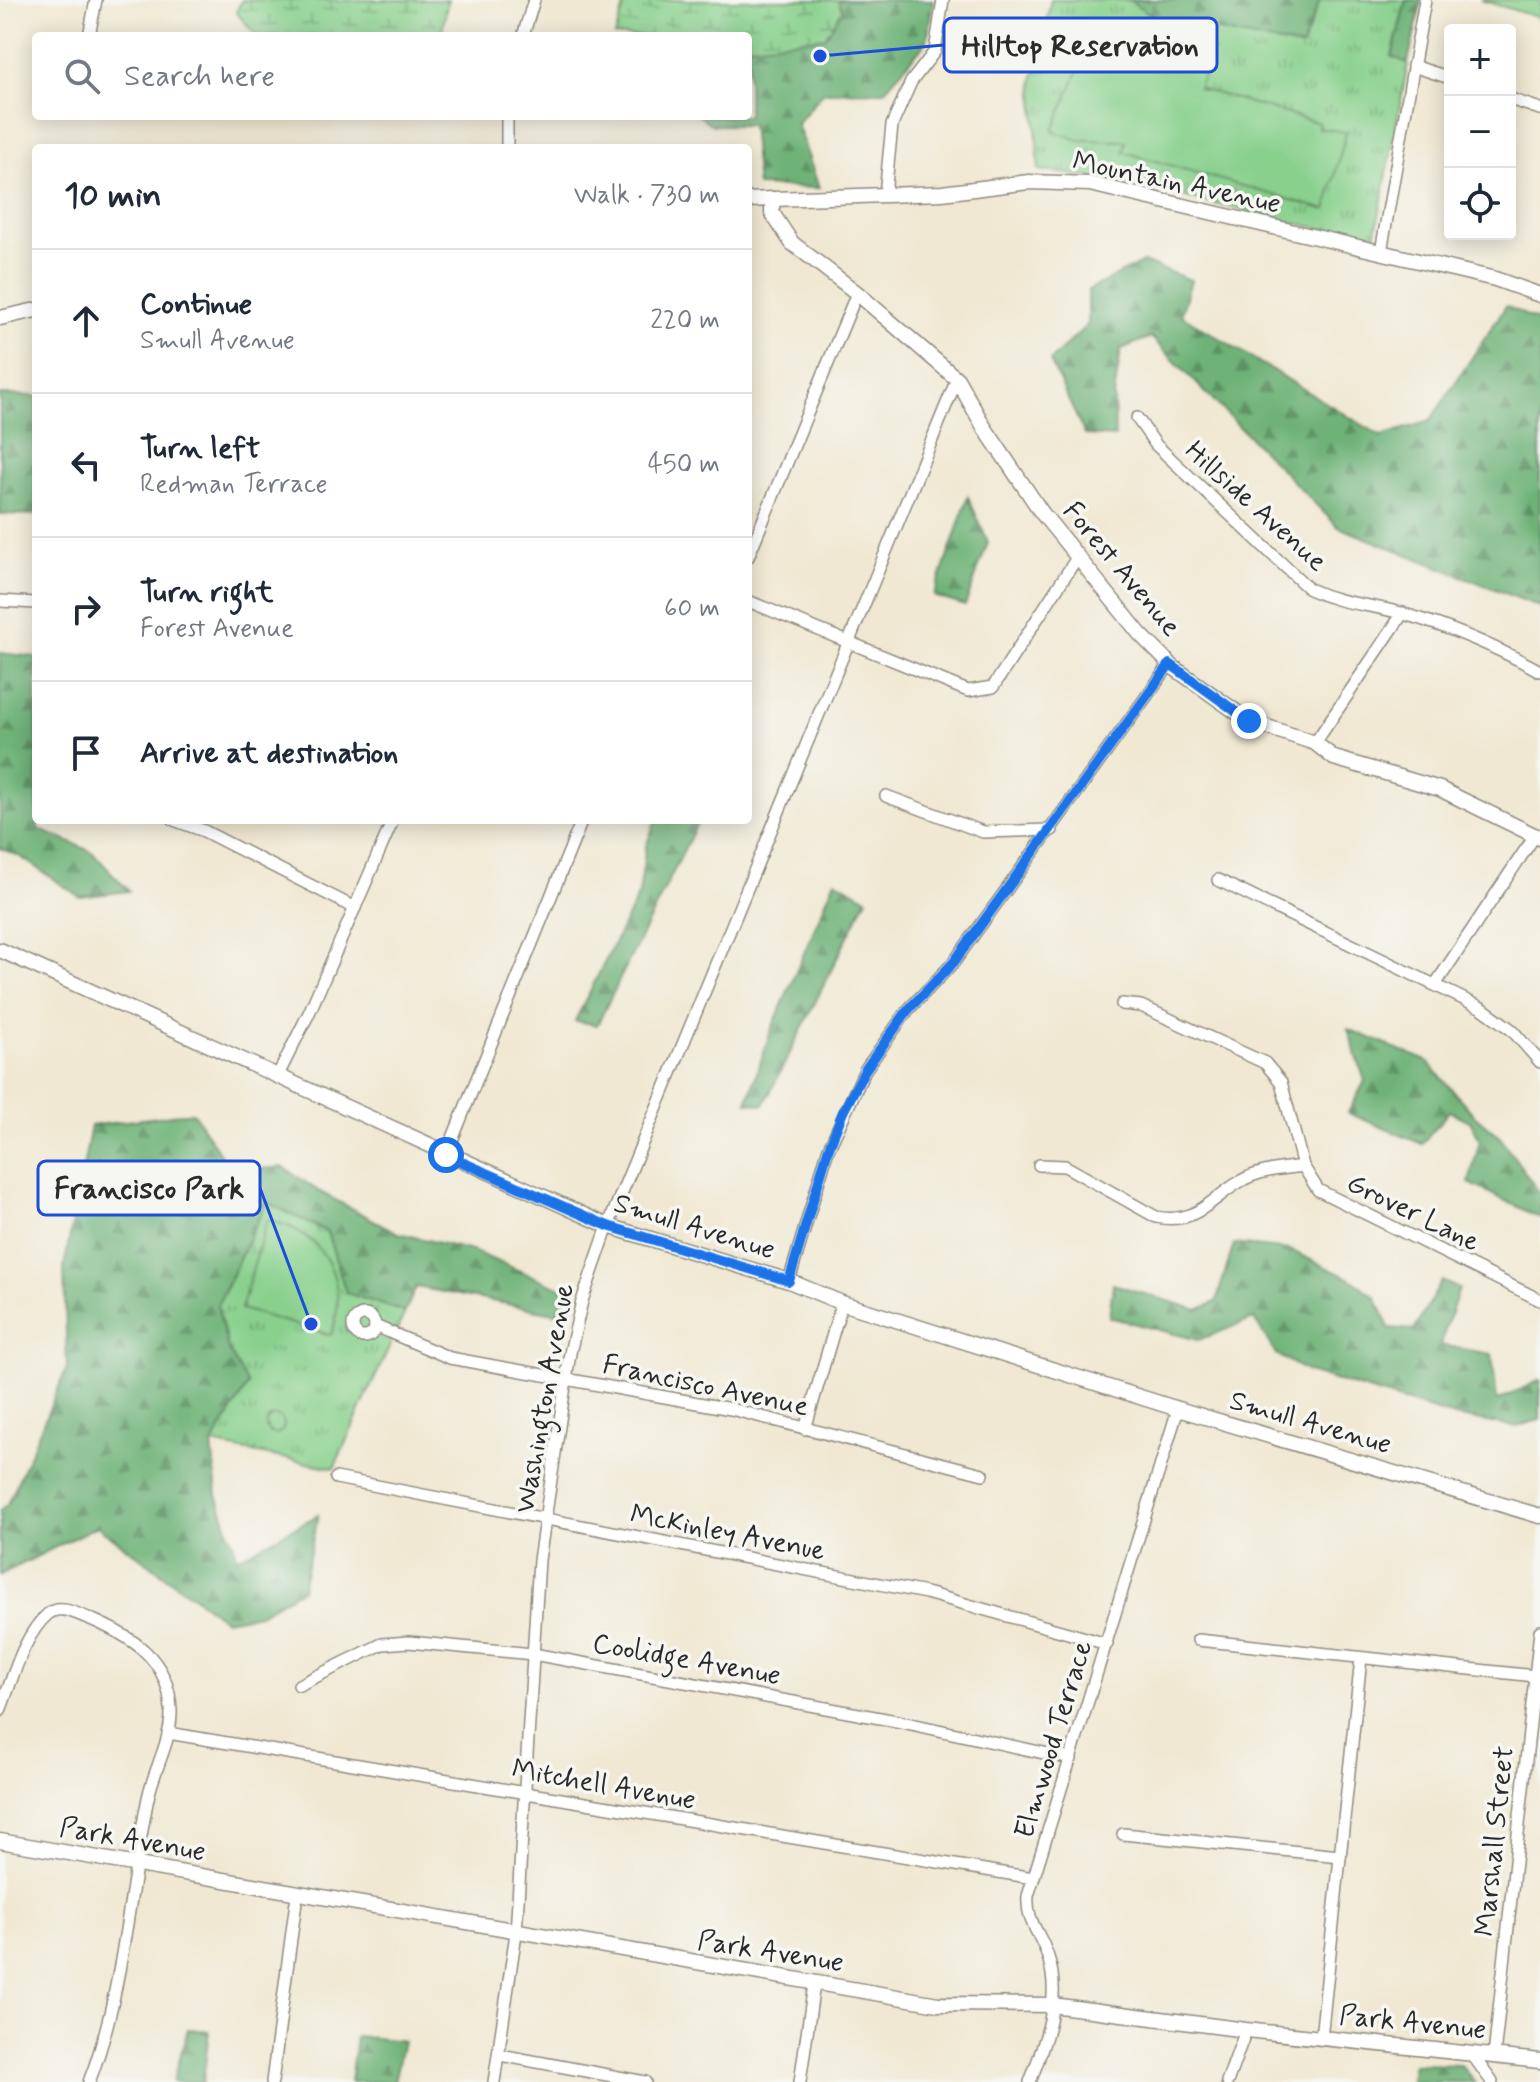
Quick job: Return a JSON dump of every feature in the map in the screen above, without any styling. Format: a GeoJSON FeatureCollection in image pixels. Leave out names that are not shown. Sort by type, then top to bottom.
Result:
{"type":"FeatureCollection","features":[{"type":"Feature","properties":{"kind":"street"},"geometry":{"type":"LineString","coordinates":[[90,32],[96,0]]}},
{"type":"Feature","properties":{"kind":"street"},"geometry":{"type":"LineString","coordinates":[[524,32],[534,0]]}},
{"type":"Feature","properties":{"kind":"street"},"geometry":{"type":"LineString","coordinates":[[885,195],[892,125],[911,82],[935,51],[943,0]]}},
{"type":"Feature","properties":{"kind":"street"},"geometry":{"type":"LineString","coordinates":[[1381,252],[1425,0]]}},
{"type":"Feature","properties":{"kind":"street"},"geometry":{"type":"LineString","coordinates":[[1413,66],[1444,76]]}},
{"type":"Feature","properties":{"kind":"street"},"geometry":{"type":"LineString","coordinates":[[1516,101],[1540,109]]}},
{"type":"Feature","properties":{"kind":"street"},"geometry":{"type":"LineString","coordinates":[[507,120],[507,144]]}},
{"type":"Feature","properties":{"kind":"street","name":"Mountain Avenue"},"geometry":{"type":"LineString","coordinates":[[752,200],[942,193],[1029,182],[1090,184],[1506,282],[1540,295]]}},
{"type":"Feature","properties":{"kind":"street","name":"Forest Avenue"},"geometry":{"type":"LineString","coordinates":[[772,199],[772,213],[792,243],[857,293],[957,379],[984,427],[1042,513],[1140,634],[1170,664],[1249,721],[1315,743],[1334,758],[1440,789],[1538,836]]}},
{"type":"Feature","properties":{"kind":"street"},"geometry":{"type":"LineString","coordinates":[[752,547],[857,293]]}},
{"type":"Feature","properties":{"kind":"street"},"geometry":{"type":"LineString","coordinates":[[0,318],[32,311]]}},
{"type":"Feature","properties":{"kind":"street","name":"Washington Avenue"},"geometry":{"type":"LineString","coordinates":[[494,2082],[516,1933],[533,1654],[545,1520],[566,1380],[582,1301],[608,1226],[797,761],[957,379]]}},
{"type":"Feature","properties":{"kind":"street","name":"Hillside Avenue"},"geometry":{"type":"LineString","coordinates":[[1137,418],[1156,445],[1309,589],[1338,602],[1403,613],[1509,654],[1540,671]]}},
{"type":"Feature","properties":{"kind":"street"},"geometry":{"type":"LineString","coordinates":[[752,603],[846,645],[968,691],[993,687],[1078,556]]}},
{"type":"Feature","properties":{"kind":"street"},"geometry":{"type":"LineString","coordinates":[[0,601],[32,603]]}},
{"type":"Feature","properties":{"kind":"street"},"geometry":{"type":"LineString","coordinates":[[1315,743],[1403,613]]}},
{"type":"Feature","properties":{"kind":"street"},"geometry":{"type":"LineString","coordinates":[[789,1281],[828,1150],[865,1070],[908,1010],[954,962],[1170,664]]}},
{"type":"Feature","properties":{"kind":"street"},"geometry":{"type":"LineString","coordinates":[[886,796],[983,832],[1052,830]]}},
{"type":"Feature","properties":{"kind":"street"},"geometry":{"type":"LineString","coordinates":[[277,1077],[391,824]]}},
{"type":"Feature","properties":{"kind":"street"},"geometry":{"type":"LineString","coordinates":[[446,1155],[580,824]]}},
{"type":"Feature","properties":{"kind":"street"},"geometry":{"type":"LineString","coordinates":[[206,826],[355,908]]}},
{"type":"Feature","properties":{"kind":"street"},"geometry":{"type":"LineString","coordinates":[[1435,985],[1538,836]]}},
{"type":"Feature","properties":{"kind":"street"},"geometry":{"type":"LineString","coordinates":[[1218,880],[1435,985],[1503,1022],[1540,1062]]}},
{"type":"Feature","properties":{"kind":"street","name":"Smull Avenue"},"geometry":{"type":"LineString","coordinates":[[0,950],[608,1226],[789,1281],[842,1303],[1178,1409],[1540,1516]]}},
{"type":"Feature","properties":{"kind":"street","name":"Grover Lane"},"geometry":{"type":"LineString","coordinates":[[1122,1004],[1141,1006],[1265,1063],[1281,1082],[1289,1101],[1303,1166],[1318,1190],[1540,1300]]}},
{"type":"Feature","properties":{"kind":"street"},"geometry":{"type":"LineString","coordinates":[[1039,1165],[1065,1166],[1156,1217],[1170,1220],[1200,1213],[1242,1180],[1303,1166]]}},
{"type":"Feature","properties":{"kind":"street"},"geometry":{"type":"LineString","coordinates":[[805,1429],[842,1303]]}},
{"type":"Feature","properties":{"kind":"street","name":"Francisco Avenue"},"geometry":{"type":"LineString","coordinates":[[375,1326],[450,1358],[731,1409],[983,1474]]}},
{"type":"Feature","properties":{"kind":"street","name":"Elmwood Terrace"},"geometry":{"type":"LineString","coordinates":[[1030,2082],[1052,2021],[1050,1963],[1028,1913],[1033,1878],[1178,1409]]}},
{"type":"Feature","properties":{"kind":"street","name":"McKinley Avenue"},"geometry":{"type":"LineString","coordinates":[[336,1478],[926,1593],[1107,1644]]}},
{"type":"Feature","properties":{"kind":"street"},"geometry":{"type":"LineString","coordinates":[[0,1711],[32,1635],[48,1614],[68,1610],[122,1632],[151,1656],[168,1689],[168,1733],[153,1773],[134,1865],[109,2018],[89,2082]]}},
{"type":"Feature","properties":{"kind":"street","name":"Marshall Street"},"geometry":{"type":"LineString","coordinates":[[1494,2056],[1540,1631]]}},
{"type":"Feature","properties":{"kind":"street"},"geometry":{"type":"LineString","coordinates":[[1198,1640],[1535,1676]]}},
{"type":"Feature","properties":{"kind":"street","name":"Coolidge Avenue"},"geometry":{"type":"LineString","coordinates":[[299,1685],[382,1644],[409,1642],[533,1654],[902,1722],[1071,1759]]}},
{"type":"Feature","properties":{"kind":"street"},"geometry":{"type":"LineString","coordinates":[[1321,2038],[1361,1658]]}},
{"type":"Feature","properties":{"kind":"street","name":"Mitchell Avenue"},"geometry":{"type":"LineString","coordinates":[[168,1733],[1033,1878]]}},
{"type":"Feature","properties":{"kind":"street"},"geometry":{"type":"LineString","coordinates":[[1123,1834],[1340,1856]]}},
{"type":"Feature","properties":{"kind":"street","name":"Park Avenue"},"geometry":{"type":"LineString","coordinates":[[0,1841],[516,1933],[949,2005],[1052,2005],[1246,2030],[1540,2061]]}},
{"type":"Feature","properties":{"kind":"street"},"geometry":{"type":"LineString","coordinates":[[272,2082],[297,1894]]}},
{"type":"Feature","properties":{"kind":"street"},"geometry":{"type":"LineString","coordinates":[[800,2082],[814,1984]]}},
{"type":"Feature","properties":{"kind":"street"},"geometry":{"type":"LineString","coordinates":[[1227,2082],[1246,2030]]}},
{"type":"Feature","properties":{"kind":"street"},"geometry":{"type":"LineString","coordinates":[[1471,2053],[1492,2082]]}},
{"type":"Feature","properties":{"kind":"street"},"geometry":{"type":"LineString","coordinates":[[500,2055],[645,2082]]}},
{"type":"Feature","properties":{"kind":"green space"},"geometry":{"type":"Polygon","coordinates":[[[242,0],[448,0],[442,32],[254,32],[236,12],[242,0]]]}},
{"type":"Feature","properties":{"kind":"green space"},"geometry":{"type":"Polygon","coordinates":[[[626,0],[838,0],[842,11],[825,37],[752,46],[752,32],[616,32],[626,0]]]}},
{"type":"Feature","properties":{"kind":"green space"},"geometry":{"type":"Polygon","coordinates":[[[838,0],[933,0],[927,41],[884,91],[823,92],[797,124],[819,188],[757,186],[751,125],[712,125],[705,120],[752,120],[752,46],[825,37],[841,11],[838,0]]]}},
{"type":"Feature","properties":{"kind":"green space"},"geometry":{"type":"Polygon","coordinates":[[[1051,0],[1129,0],[1158,19],[1301,47],[1320,0],[1406,0],[1392,56],[1408,63],[1375,237],[1369,240],[1127,183],[1039,170],[1033,81],[1051,0]]]}},
{"type":"Feature","properties":{"kind":"green space"},"geometry":{"type":"Polygon","coordinates":[[[1129,0],[1320,0],[1302,47],[1158,19],[1129,0]]]}},
{"type":"Feature","properties":{"kind":"green space"},"geometry":{"type":"Polygon","coordinates":[[[1406,0],[1422,0],[1408,63],[1392,57],[1406,0]]]}},
{"type":"Feature","properties":{"kind":"green space"},"geometry":{"type":"Polygon","coordinates":[[[1481,0],[1540,0],[1540,18],[1481,0]]]}},
{"type":"Feature","properties":{"kind":"green space"},"geometry":{"type":"Polygon","coordinates":[[[1097,26],[1204,73],[1198,88],[1319,123],[1318,128],[1346,132],[1326,210],[1124,152],[1126,141],[1079,140],[1053,131],[1097,26]]]}},
{"type":"Feature","properties":{"kind":"green space"},"geometry":{"type":"Polygon","coordinates":[[[1143,262],[1191,280],[1181,315],[1381,436],[1430,421],[1506,306],[1540,322],[1540,607],[1338,527],[1151,337],[1121,349],[1114,396],[1115,437],[1085,435],[1050,361],[1088,324],[1088,290],[1143,262]]]}},
{"type":"Feature","properties":{"kind":"green space"},"geometry":{"type":"Polygon","coordinates":[[[0,395],[32,396],[32,515],[0,514],[0,395]]]}},
{"type":"Feature","properties":{"kind":"green space"},"geometry":{"type":"Polygon","coordinates":[[[968,497],[988,542],[965,606],[934,596],[968,497]]]}},
{"type":"Feature","properties":{"kind":"green space"},"geometry":{"type":"Polygon","coordinates":[[[0,653],[32,657],[32,824],[38,824],[38,829],[91,851],[129,891],[80,897],[19,856],[0,848],[0,653]]]}},
{"type":"Feature","properties":{"kind":"green space"},"geometry":{"type":"Polygon","coordinates":[[[654,824],[697,824],[597,1025],[575,1021],[639,894],[646,846],[654,824]]]}},
{"type":"Feature","properties":{"kind":"green space"},"geometry":{"type":"Polygon","coordinates":[[[835,880],[867,898],[764,1105],[747,1102],[771,1031],[835,880]]]}},
{"type":"Feature","properties":{"kind":"green space"},"geometry":{"type":"Polygon","coordinates":[[[1348,1029],[1427,1061],[1474,1115],[1500,1137],[1540,1194],[1540,1218],[1469,1183],[1480,1140],[1470,1121],[1449,1111],[1422,1144],[1348,1113],[1365,1081],[1348,1029]]]}},
{"type":"Feature","properties":{"kind":"green space"},"geometry":{"type":"Polygon","coordinates":[[[193,1112],[231,1171],[283,1167],[320,1192],[398,1233],[472,1251],[569,1291],[565,1315],[416,1287],[405,1312],[346,1293],[327,1232],[266,1202],[217,1306],[228,1349],[248,1385],[212,1444],[217,1495],[238,1558],[318,1515],[302,1589],[259,1614],[225,1620],[97,1526],[0,1575],[0,1510],[8,1504],[67,1368],[64,1267],[91,1126],[193,1112]]]}},
{"type":"Feature","properties":{"kind":"green space"},"geometry":{"type":"Polygon","coordinates":[[[267,1201],[327,1232],[347,1293],[405,1312],[334,1468],[212,1444],[248,1385],[228,1349],[217,1306],[267,1201]]]}},
{"type":"Feature","properties":{"kind":"green space"},"geometry":{"type":"Polygon","coordinates":[[[267,1220],[304,1235],[318,1247],[328,1262],[335,1278],[337,1296],[331,1335],[241,1309],[267,1220]]]}},
{"type":"Feature","properties":{"kind":"green space"},"geometry":{"type":"Polygon","coordinates":[[[1234,1244],[1290,1250],[1351,1279],[1376,1297],[1389,1328],[1414,1330],[1442,1281],[1459,1289],[1440,1345],[1492,1354],[1497,1401],[1540,1380],[1540,1420],[1514,1427],[1454,1416],[1308,1372],[1276,1354],[1254,1319],[1198,1340],[1109,1317],[1113,1284],[1198,1310],[1216,1302],[1234,1244]]]}},
{"type":"Feature","properties":{"kind":"green space"},"geometry":{"type":"Polygon","coordinates":[[[271,1416],[279,1416],[284,1425],[282,1432],[271,1434],[266,1429],[266,1421],[271,1416]]]}},
{"type":"Feature","properties":{"kind":"green space"},"geometry":{"type":"Polygon","coordinates":[[[188,2029],[209,2031],[203,2082],[173,2082],[188,2029]]]}},
{"type":"Feature","properties":{"kind":"green space"},"geometry":{"type":"Polygon","coordinates":[[[356,2036],[403,2041],[394,2082],[350,2082],[356,2036]]]}},
{"type":"Feature","properties":{"kind":"green space"},"geometry":{"type":"Polygon","coordinates":[[[1413,2064],[1460,2065],[1475,2082],[1411,2082],[1413,2064]]]}},
{"type":"Feature","properties":{"kind":"place","name":"Hilltop Reservation"},"geometry":{"type":"Point","coordinates":[820,56]}},
{"type":"Feature","properties":{"kind":"place","name":"Francisco Park"},"geometry":{"type":"Point","coordinates":[311,1324]}},
{"type":"Feature","properties":{"kind":"route"},"geometry":{"type":"LineString","coordinates":[[446,1155],[608,1226],[789,1281],[828,1150],[865,1070],[908,1010],[954,962],[1170,664],[1209,696],[1249,721]]}}]}
